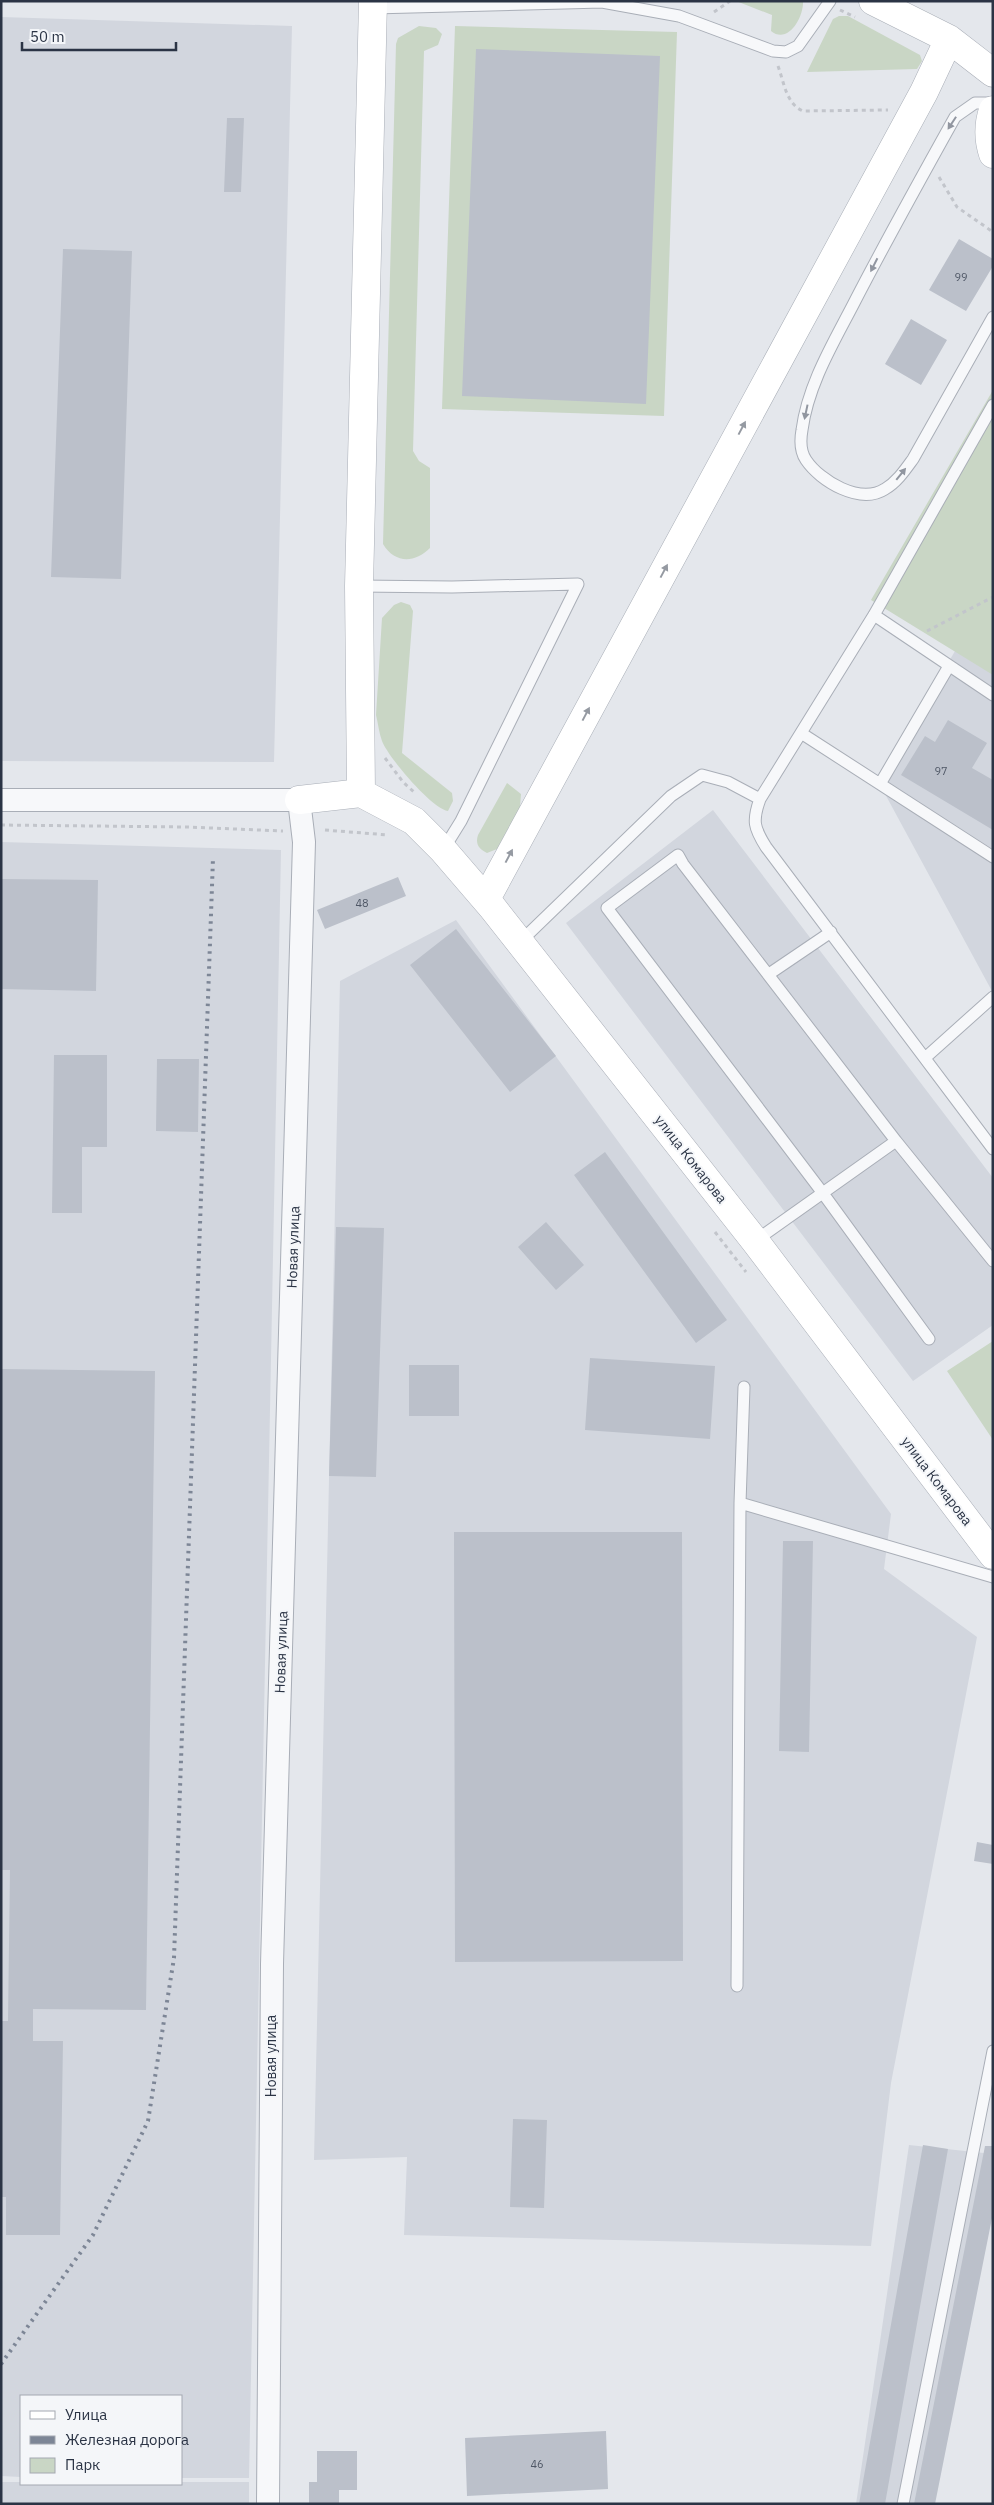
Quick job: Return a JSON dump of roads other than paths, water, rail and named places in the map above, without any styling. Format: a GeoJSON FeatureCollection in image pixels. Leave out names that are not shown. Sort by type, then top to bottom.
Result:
{"type":"FeatureCollection","features":[{"type":"Feature","properties":{"kind":"street"},"geometry":{"type":"LineString","coordinates":[[1,800],[299,800],[361,793],[359,586],[373,4]]}},
{"type":"Feature","properties":{"kind":"street"},"geometry":{"type":"LineString","coordinates":[[867,11],[905,8],[993,73]]}},
{"type":"Feature","properties":{"kind":"street"},"geometry":{"type":"LineString","coordinates":[[486,899],[924,92],[949,39]]}},
{"type":"Feature","properties":{"kind":"street"},"geometry":{"type":"LineString","coordinates":[[993,110],[989,122],[989,141],[993,154]]}},
{"type":"Feature","properties":{"kind":"street","name":"улица Комарова"},"geometry":{"type":"LineString","coordinates":[[361,793],[403,813],[443,850],[521,941],[755,1241],[993,1555]]}},
{"type":"Feature","properties":{"kind":"street","name":"Новая улица"},"geometry":{"type":"LineString","coordinates":[[268,2504],[272,1964],[304,842],[299,800]]}},
{"type":"Feature","properties":{"kind":"lane"},"geometry":{"type":"LineString","coordinates":[[373,4],[602,2],[679,16],[773,51],[786,52],[798,46],[829,2]]}},
{"type":"Feature","properties":{"kind":"lane"},"geometry":{"type":"LineString","coordinates":[[993,103],[975,103],[955,117],[830,349],[809,397],[800,445],[805,459],[817,473],[850,492],[867,494],[884,490],[898,479],[913,459],[993,317]]}},
{"type":"Feature","properties":{"kind":"lane"},"geometry":{"type":"LineString","coordinates":[[993,404],[874,615],[760,799],[754,816],[756,831],[993,1149]]}},
{"type":"Feature","properties":{"kind":"lane"},"geometry":{"type":"LineString","coordinates":[[359,586],[452,587],[578,584],[461,821],[443,850]]}},
{"type":"Feature","properties":{"kind":"lane"},"geometry":{"type":"LineString","coordinates":[[874,615],[993,695]]}},
{"type":"Feature","properties":{"kind":"lane"},"geometry":{"type":"LineString","coordinates":[[880,784],[949,666]]}},
{"type":"Feature","properties":{"kind":"lane"},"geometry":{"type":"LineString","coordinates":[[801,733],[993,856]]}},
{"type":"Feature","properties":{"kind":"lane"},"geometry":{"type":"LineString","coordinates":[[521,941],[671,796],[702,775],[728,782],[760,799]]}},
{"type":"Feature","properties":{"kind":"lane"},"geometry":{"type":"LineString","coordinates":[[929,1339],[822,1192],[607,908],[678,855],[896,1142],[993,1261]]}},
{"type":"Feature","properties":{"kind":"lane"},"geometry":{"type":"LineString","coordinates":[[769,974],[831,932]]}},
{"type":"Feature","properties":{"kind":"lane"},"geometry":{"type":"LineString","coordinates":[[925,1058],[993,997]]}},
{"type":"Feature","properties":{"kind":"lane"},"geometry":{"type":"LineString","coordinates":[[755,1241],[822,1192],[896,1142]]}},
{"type":"Feature","properties":{"kind":"lane"},"geometry":{"type":"LineString","coordinates":[[737,1986],[740,1503],[744,1387]]}},
{"type":"Feature","properties":{"kind":"lane"},"geometry":{"type":"LineString","coordinates":[[740,1503],[993,1577]]}},
{"type":"Feature","properties":{"kind":"lane"},"geometry":{"type":"LineString","coordinates":[[903,2504],[993,2051]]}},
{"type":"Feature","properties":{"kind":"railway"},"geometry":{"type":"LineString","coordinates":[[1,2364],[93,2235],[148,2121],[174,1958],[213,858]]}}]}
